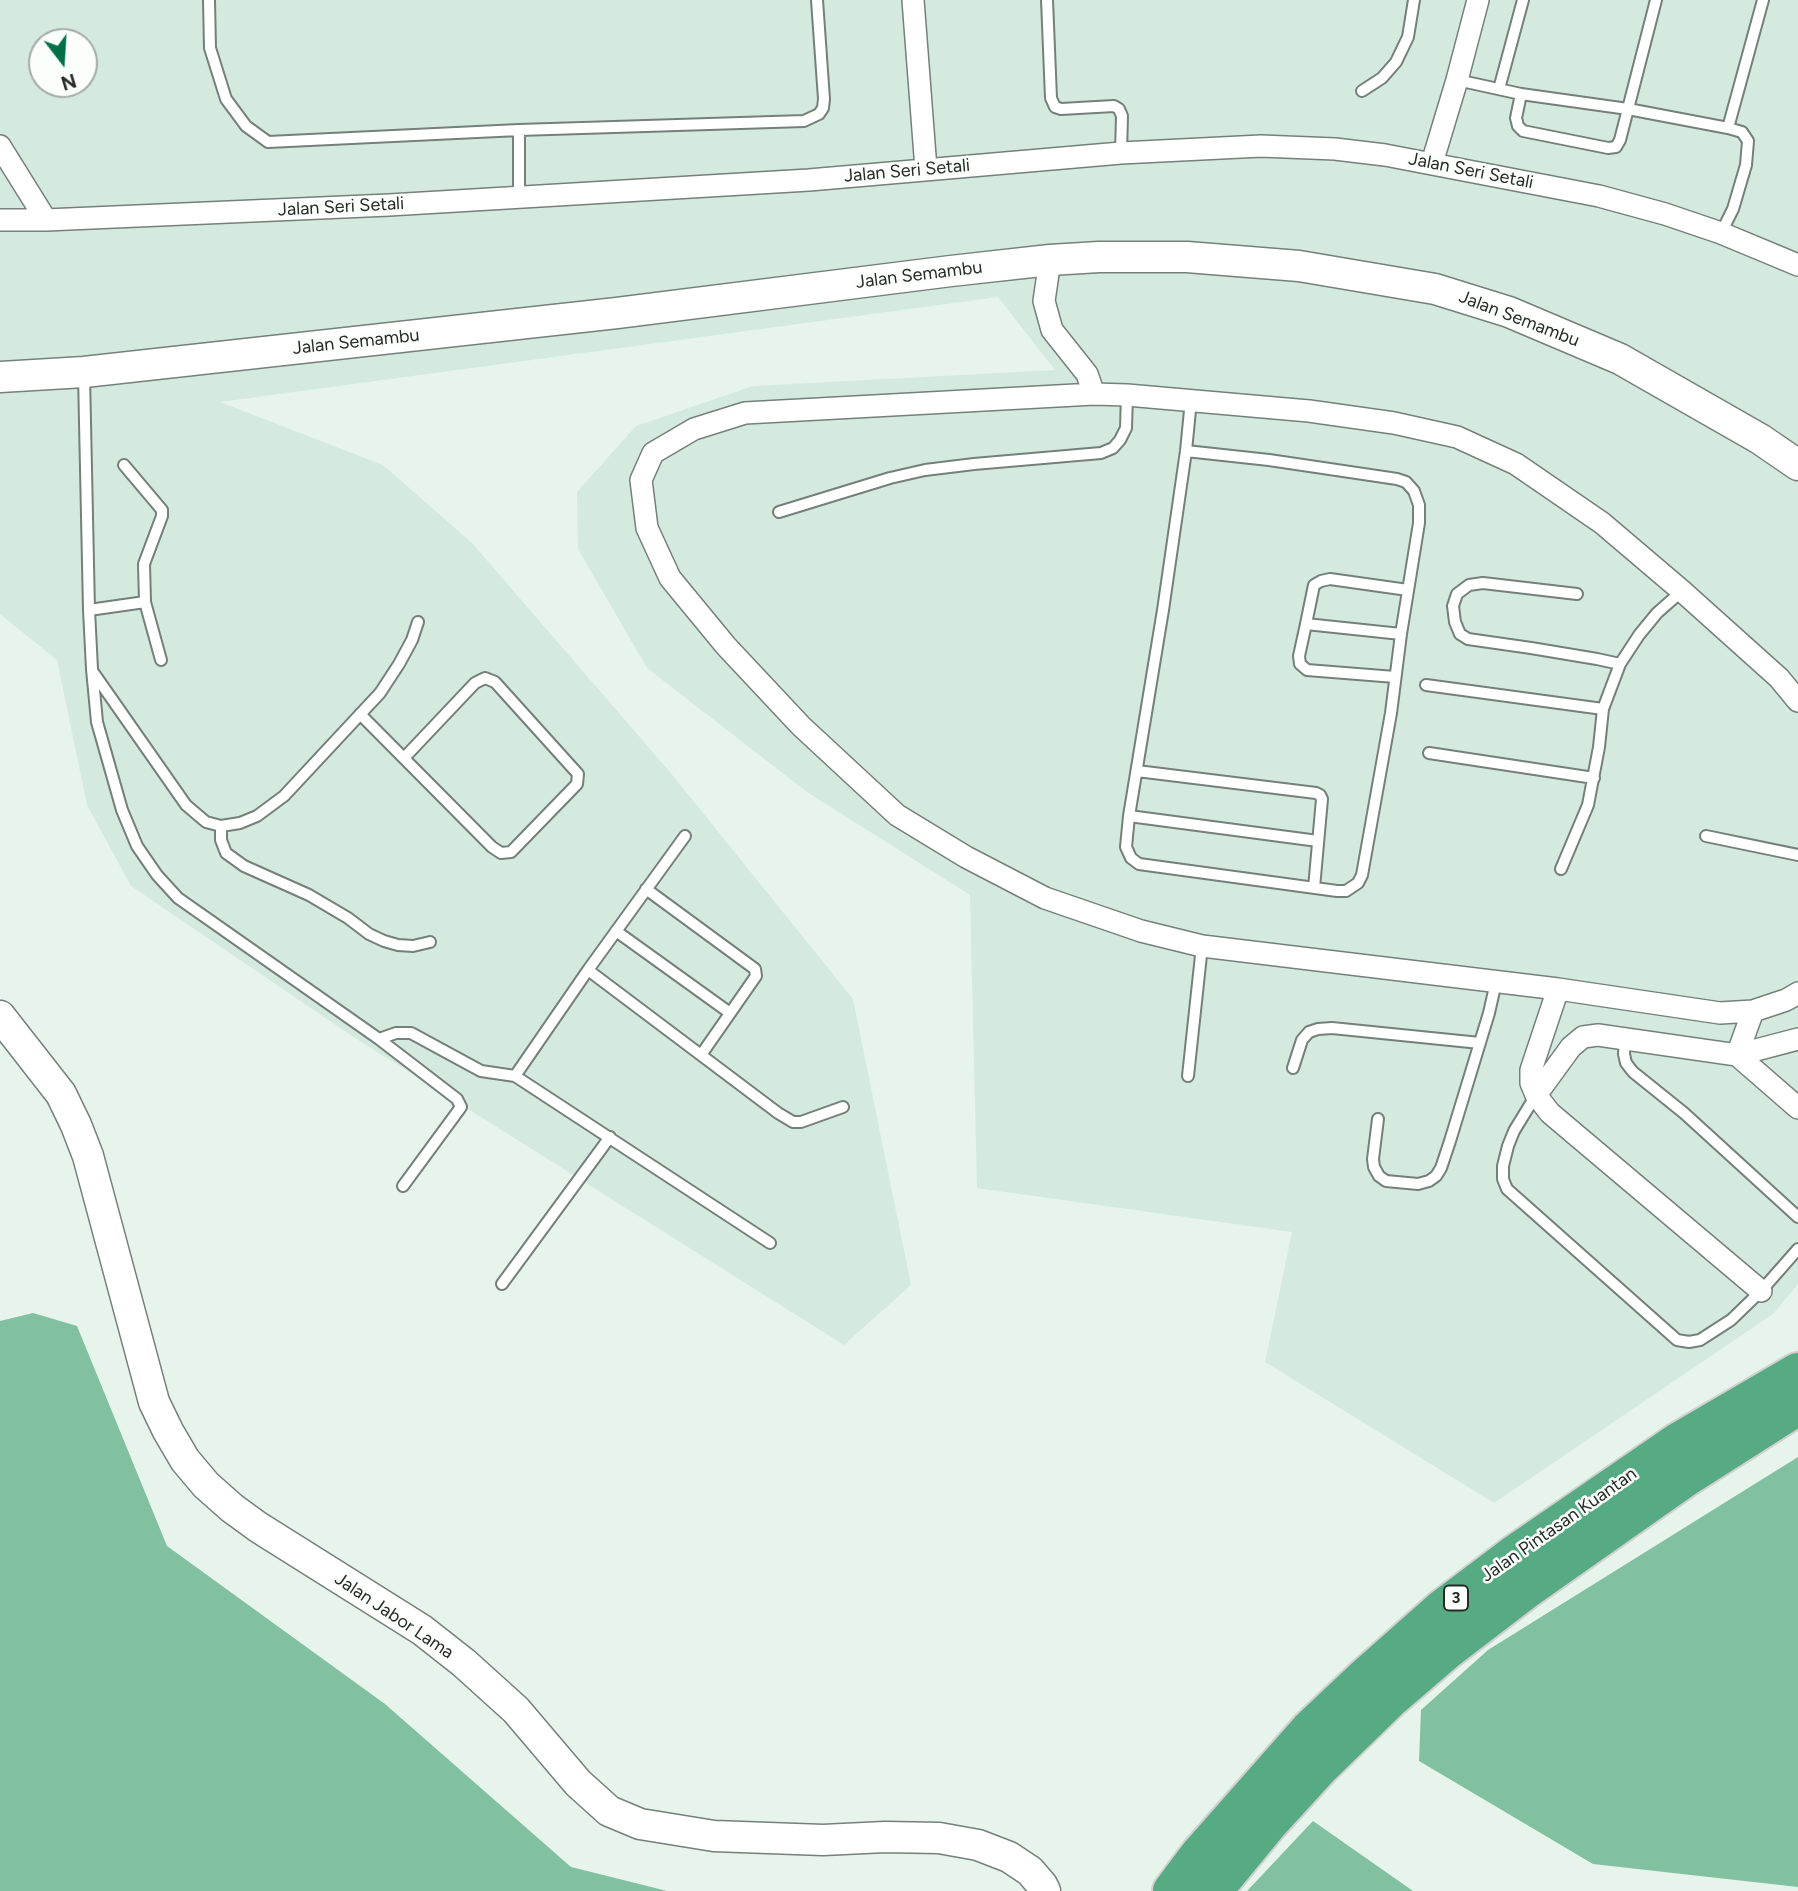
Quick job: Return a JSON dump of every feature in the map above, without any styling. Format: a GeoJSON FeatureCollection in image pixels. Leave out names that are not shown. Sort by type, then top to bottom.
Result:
{"type":"FeatureCollection","features":[{"type":"Feature","properties":{"kind":"highway"},"geometry":{"type":"LineString","coordinates":[[1678,1442],[1798,1345]]}},
{"type":"Feature","properties":{"kind":"highway","name":"Jalan Pintasan Kuantan"},"geometry":{"type":"LineString","coordinates":[[1172,1891],[1199,1855],[1310,1729],[1404,1642],[1473,1584],[1678,1442],[1798,1373]]}},
{"type":"Feature","properties":{"kind":"highway","name":"Jalan Pintasan Kuantan"},"geometry":{"type":"LineString","coordinates":[[1213,1891],[1287,1802],[1338,1749],[1390,1699],[1455,1644],[1527,1589],[1685,1478],[1798,1406]]}},
{"type":"Feature","properties":{"kind":"highway"},"geometry":{"type":"LineString","coordinates":[[1592,1545],[1798,1428]]}},
{"type":"Feature","properties":{"kind":"main road","name":"Jalan Semambu"},"geometry":{"type":"LineString","coordinates":[[0,377],[84,372],[617,313],[1050,260],[1188,257],[1299,266],[1434,289],[1510,312],[1620,359],[1760,439],[1798,465]]}},
{"type":"Feature","properties":{"kind":"main road","name":"Jalan Jabor Lama"},"geometry":{"type":"LineString","coordinates":[[0,1016],[61,1094],[76,1125],[88,1156],[155,1402],[167,1431],[185,1460],[206,1485],[232,1508],[422,1630],[464,1663],[516,1710],[578,1783],[609,1811],[640,1824],[714,1836],[823,1840],[939,1838],[978,1845],[1009,1857],[1030,1871],[1045,1891]]}},
{"type":"Feature","properties":{"kind":"street"},"geometry":{"type":"LineString","coordinates":[[913,0],[926,169]]}},
{"type":"Feature","properties":{"kind":"street"},"geometry":{"type":"LineString","coordinates":[[1432,163],[1478,0]]}},
{"type":"Feature","properties":{"kind":"street"},"geometry":{"type":"LineString","coordinates":[[0,146],[46,220]]}},
{"type":"Feature","properties":{"kind":"street","name":"Jalan Seri Setali"},"geometry":{"type":"LineString","coordinates":[[0,220],[519,198],[809,180],[1121,153],[1216,147],[1303,147],[1385,155],[1599,196],[1721,233],[1798,265]]}},
{"type":"Feature","properties":{"kind":"street"},"geometry":{"type":"LineString","coordinates":[[1050,260],[1044,301],[1052,330],[1087,374],[1094,394]]}},
{"type":"Feature","properties":{"kind":"street"},"geometry":{"type":"LineString","coordinates":[[1798,701],[1779,678],[1602,523],[1516,464],[1457,437],[1394,423],[1309,411],[1094,394],[745,413],[694,429],[653,453],[641,480],[647,528],[670,578],[726,646],[801,726],[897,815],[966,857],[1045,898],[1141,931],[1202,946],[1558,989],[1720,1013],[1753,1011],[1798,993]]}},
{"type":"Feature","properties":{"kind":"street"},"geometry":{"type":"LineString","coordinates":[[1558,989],[1531,1070],[1531,1083],[1536,1095],[1550,1112],[1761,1291]]}},
{"type":"Feature","properties":{"kind":"street"},"geometry":{"type":"LineString","coordinates":[[1737,1055],[1753,1011]]}},
{"type":"Feature","properties":{"kind":"street"},"geometry":{"type":"LineString","coordinates":[[1536,1095],[1571,1047],[1583,1037],[1598,1035],[1737,1055],[1798,1039]]}},
{"type":"Feature","properties":{"kind":"street"},"geometry":{"type":"LineString","coordinates":[[1737,1055],[1798,1108]]}},
{"type":"Feature","properties":{"kind":"lane"},"geometry":{"type":"LineString","coordinates":[[209,0],[211,48],[226,99],[246,126],[268,142],[519,130],[804,121],[818,114],[823,108],[824,99],[817,0]]}},
{"type":"Feature","properties":{"kind":"lane"},"geometry":{"type":"LineString","coordinates":[[1047,0],[1051,98],[1055,107],[1061,109],[1114,106],[1119,109],[1122,116],[1121,153]]}},
{"type":"Feature","properties":{"kind":"lane"},"geometry":{"type":"LineString","coordinates":[[1362,91],[1382,78],[1396,62],[1408,37],[1414,0]]}},
{"type":"Feature","properties":{"kind":"lane"},"geometry":{"type":"LineString","coordinates":[[1499,89],[1522,0]]}},
{"type":"Feature","properties":{"kind":"lane"},"geometry":{"type":"LineString","coordinates":[[1521,94],[1516,118],[1523,131],[1608,148],[1616,147],[1656,0]]}},
{"type":"Feature","properties":{"kind":"lane"},"geometry":{"type":"LineString","coordinates":[[1728,128],[1763,0]]}},
{"type":"Feature","properties":{"kind":"lane"},"geometry":{"type":"LineString","coordinates":[[1457,80],[1521,94],[1628,110],[1742,132],[1748,141],[1748,152],[1732,209],[1721,233]]}},
{"type":"Feature","properties":{"kind":"lane"},"geometry":{"type":"LineString","coordinates":[[519,130],[519,198]]}},
{"type":"Feature","properties":{"kind":"lane"},"geometry":{"type":"LineString","coordinates":[[84,372],[89,610],[97,722],[122,810],[136,846],[178,898],[379,1039],[457,1099],[461,1107],[403,1186]]}},
{"type":"Feature","properties":{"kind":"lane"},"geometry":{"type":"LineString","coordinates":[[779,512],[925,470],[1101,453],[1113,448],[1121,440],[1126,428],[1127,395]]}},
{"type":"Feature","properties":{"kind":"lane"},"geometry":{"type":"LineString","coordinates":[[1186,451],[1269,460],[1406,482],[1414,491],[1419,505],[1419,523],[1391,713],[1362,875],[1358,883],[1346,891],[1139,864],[1130,858],[1126,847],[1163,610],[1191,400]]}},
{"type":"Feature","properties":{"kind":"lane"},"geometry":{"type":"LineString","coordinates":[[124,466],[162,510],[144,564],[145,602],[161,660]]}},
{"type":"Feature","properties":{"kind":"lane"},"geometry":{"type":"LineString","coordinates":[[1395,677],[1307,670],[1300,664],[1299,656],[1314,585],[1330,579],[1408,590]]}},
{"type":"Feature","properties":{"kind":"lane"},"geometry":{"type":"LineString","coordinates":[[1577,594],[1483,583],[1469,585],[1457,594],[1453,606],[1455,622],[1460,634],[1468,639],[1620,664]]}},
{"type":"Feature","properties":{"kind":"lane"},"geometry":{"type":"LineString","coordinates":[[1561,869],[1588,805],[1602,709],[1620,664],[1657,613],[1682,591]]}},
{"type":"Feature","properties":{"kind":"lane"},"geometry":{"type":"LineString","coordinates":[[89,610],[145,602]]}},
{"type":"Feature","properties":{"kind":"lane"},"geometry":{"type":"LineString","coordinates":[[92,669],[187,805],[206,822],[221,826],[240,823],[257,816],[284,796],[380,693],[400,664],[418,622]]}},
{"type":"Feature","properties":{"kind":"lane"},"geometry":{"type":"LineString","coordinates":[[1306,624],[1401,634]]}},
{"type":"Feature","properties":{"kind":"lane"},"geometry":{"type":"LineString","coordinates":[[360,714],[492,847],[501,853],[511,852],[577,784],[578,774],[495,682],[485,678],[475,683],[404,758]]}},
{"type":"Feature","properties":{"kind":"lane"},"geometry":{"type":"LineString","coordinates":[[1426,685],[1602,709]]}},
{"type":"Feature","properties":{"kind":"lane"},"geometry":{"type":"LineString","coordinates":[[1429,753],[1594,778]]}},
{"type":"Feature","properties":{"kind":"lane"},"geometry":{"type":"LineString","coordinates":[[1137,771],[1316,793],[1322,799],[1314,888]]}},
{"type":"Feature","properties":{"kind":"lane"},"geometry":{"type":"LineString","coordinates":[[1129,816],[1318,841]]}},
{"type":"Feature","properties":{"kind":"lane"},"geometry":{"type":"LineString","coordinates":[[221,826],[221,840],[226,853],[244,866],[309,895],[384,941],[405,946],[430,942]]}},
{"type":"Feature","properties":{"kind":"lane"},"geometry":{"type":"LineString","coordinates":[[515,1076],[685,836]]}},
{"type":"Feature","properties":{"kind":"lane"},"geometry":{"type":"LineString","coordinates":[[1706,836],[1798,855]]}},
{"type":"Feature","properties":{"kind":"lane"},"geometry":{"type":"LineString","coordinates":[[646,889],[755,968],[756,976],[701,1055]]}},
{"type":"Feature","properties":{"kind":"lane"},"geometry":{"type":"LineString","coordinates":[[616,931],[730,1013]]}},
{"type":"Feature","properties":{"kind":"lane"},"geometry":{"type":"LineString","coordinates":[[1188,1076],[1202,946]]}},
{"type":"Feature","properties":{"kind":"lane"},"geometry":{"type":"LineString","coordinates":[[588,970],[793,1122],[801,1122],[842,1107]]}},
{"type":"Feature","properties":{"kind":"lane"},"geometry":{"type":"LineString","coordinates":[[1378,1119],[1373,1159],[1379,1176],[1386,1181],[1418,1184],[1436,1176],[1441,1168],[1480,1043],[1496,982]]}},
{"type":"Feature","properties":{"kind":"lane"},"geometry":{"type":"LineString","coordinates":[[1293,1068],[1302,1040],[1309,1032],[1318,1028],[1480,1043]]}},
{"type":"Feature","properties":{"kind":"lane"},"geometry":{"type":"LineString","coordinates":[[379,1039],[396,1032],[411,1033],[481,1071],[515,1076],[770,1243]]}},
{"type":"Feature","properties":{"kind":"lane"},"geometry":{"type":"LineString","coordinates":[[1625,1039],[1623,1054],[1633,1072],[1684,1113],[1798,1217]]}},
{"type":"Feature","properties":{"kind":"lane"},"geometry":{"type":"LineString","coordinates":[[1536,1095],[1508,1146],[1503,1166],[1503,1179],[1507,1189],[1677,1339],[1689,1342],[1700,1339],[1731,1320],[1798,1249]]}},
{"type":"Feature","properties":{"kind":"lane"},"geometry":{"type":"LineString","coordinates":[[502,1284],[610,1137]]}},
{"type":"Feature","properties":{"kind":"shaded area"},"geometry":{"type":"Polygon","coordinates":[[[0,0],[1798,0],[1798,1284],[1773,1314],[1494,1503],[1265,1362],[1292,1232],[977,1188],[970,895],[807,792],[647,668],[578,549],[577,492],[636,426],[753,386],[1055,370],[998,297],[220,402],[383,465],[472,543],[670,772],[853,999],[911,1285],[844,1345],[355,1038],[131,886],[87,805],[57,660],[0,614],[0,0]]]}},
{"type":"Feature","properties":{"kind":"green space"},"geometry":{"type":"Polygon","coordinates":[[[33,1313],[77,1326],[167,1546],[385,1704],[571,1867],[667,1891],[0,1891],[0,1321],[33,1313]]]}},
{"type":"Feature","properties":{"kind":"green space"},"geometry":{"type":"Polygon","coordinates":[[[1798,1457],[1798,1887],[1593,1864],[1419,1761],[1421,1710],[1488,1650],[1798,1457]]]}},
{"type":"Feature","properties":{"kind":"green space"},"geometry":{"type":"Polygon","coordinates":[[[1313,1821],[1413,1891],[1247,1891],[1313,1821]]]}}]}
